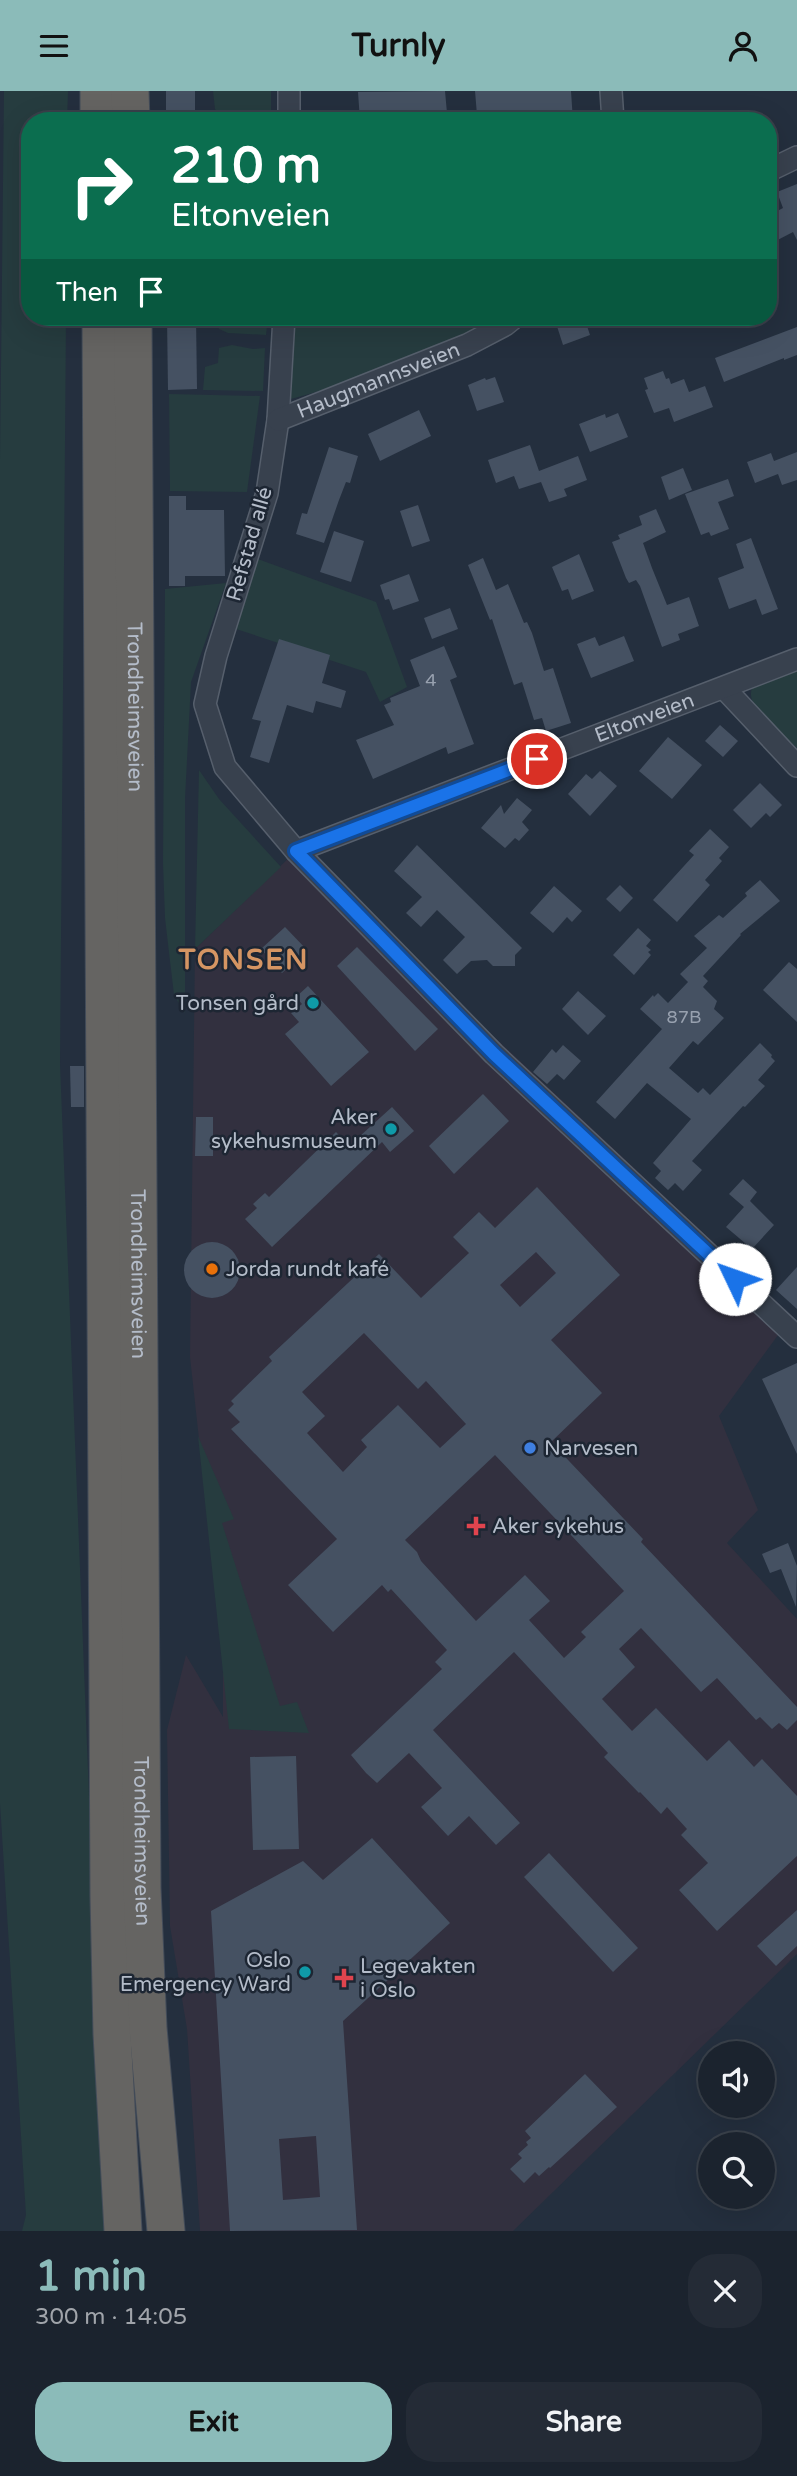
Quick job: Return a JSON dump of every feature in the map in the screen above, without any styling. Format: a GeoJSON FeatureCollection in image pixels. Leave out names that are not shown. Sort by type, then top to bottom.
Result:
{"type":"FeatureCollection","features":[{"type":"Feature","properties":{"kind":"highway"},"geometry":{"type":"LineString","coordinates":[[99,91],[99,112]]}},
{"type":"Feature","properties":{"kind":"highway"},"geometry":{"type":"LineString","coordinates":[[130,91],[131,112]]}},
{"type":"Feature","properties":{"kind":"highway","name":"Trondheimsveien"},"geometry":{"type":"LineString","coordinates":[[101,326],[109,1897],[112,2034],[123,2231]]}},
{"type":"Feature","properties":{"kind":"highway","name":"Trondheimsveien"},"geometry":{"type":"LineString","coordinates":[[133,326],[142,1888],[149,2041],[166,2231]]}},
{"type":"Feature","properties":{"kind":"street"},"geometry":{"type":"LineString","coordinates":[[289,91],[289,112]]}},
{"type":"Feature","properties":{"kind":"street"},"geometry":{"type":"LineString","coordinates":[[611,91],[612,112]]}},
{"type":"Feature","properties":{"kind":"street"},"geometry":{"type":"LineString","coordinates":[[777,167],[797,157]]}},
{"type":"Feature","properties":{"kind":"street","name":"Refstad allé"},"geometry":{"type":"LineString","coordinates":[[284,326],[278,420],[267,493],[216,656],[205,704],[225,767],[296,851]]}},
{"type":"Feature","properties":{"kind":"street","name":"Haugmannsveien"},"geometry":{"type":"LineString","coordinates":[[278,420],[467,345],[503,326]]}},
{"type":"Feature","properties":{"kind":"street","name":"Eltonveien"},"geometry":{"type":"LineString","coordinates":[[296,851],[797,659]]}},
{"type":"Feature","properties":{"kind":"street"},"geometry":{"type":"LineString","coordinates":[[724,688],[797,766]]}},
{"type":"Feature","properties":{"kind":"street"},"geometry":{"type":"LineString","coordinates":[[296,851],[494,1054],[797,1337]]}},
{"type":"Feature","properties":{"kind":"shaded area","name":"Aker sykehus"},"geometry":{"type":"Polygon","coordinates":[[[296,851],[792,1316],[719,1416],[758,1510],[727,1543],[797,1619],[797,1954],[708,2041],[698,2041],[698,2051],[513,2231],[200,2231],[187,2029],[170,1926],[167,1730],[186,1655],[223,1717],[223,1658],[190,1357],[195,949],[296,851]]]}},
{"type":"Feature","properties":{"kind":"green space"},"geometry":{"type":"Polygon","coordinates":[[[4,91],[68,91],[67,112],[21,112],[21,326],[66,326],[60,1064],[103,2149],[110,2231],[22,2231],[26,2215],[0,1803],[0,460],[4,91]]]}},
{"type":"Feature","properties":{"kind":"green space"},"geometry":{"type":"Polygon","coordinates":[[[213,91],[271,91],[271,110],[268,112],[217,112],[213,91]]]}},
{"type":"Feature","properties":{"kind":"green space"},"geometry":{"type":"Polygon","coordinates":[[[218,326],[267,326],[266,335],[228,333],[218,326]]]}},
{"type":"Feature","properties":{"kind":"green space"},"geometry":{"type":"Polygon","coordinates":[[[293,326],[488,326],[334,387],[291,399],[289,385],[293,326]]]}},
{"type":"Feature","properties":{"kind":"green space"},"geometry":{"type":"Polygon","coordinates":[[[232,345],[265,348],[263,391],[203,390],[205,367],[218,363],[219,348],[232,345]]]}},
{"type":"Feature","properties":{"kind":"green space"},"geometry":{"type":"Polygon","coordinates":[[[169,394],[260,396],[247,492],[170,491],[169,394]]]}},
{"type":"Feature","properties":{"kind":"green space"},"geometry":{"type":"Polygon","coordinates":[[[255,558],[376,602],[407,687],[380,702],[366,672],[233,628],[255,558]]]}},
{"type":"Feature","properties":{"kind":"green space"},"geometry":{"type":"Polygon","coordinates":[[[226,583],[191,682],[185,799],[185,1013],[174,995],[165,918],[165,589],[226,583]]]}},
{"type":"Feature","properties":{"kind":"green space"},"geometry":{"type":"Polygon","coordinates":[[[797,664],[797,748],[764,718],[752,699],[751,691],[765,678],[797,664]]]}},
{"type":"Feature","properties":{"kind":"green space"},"geometry":{"type":"Polygon","coordinates":[[[199,770],[219,799],[281,867],[195,949],[199,770]]]}},
{"type":"Feature","properties":{"kind":"green space"},"geometry":{"type":"Polygon","coordinates":[[[198,1436],[234,1519],[222,1523],[280,1706],[297,1702],[309,1733],[229,1729],[198,1436]]]}},
{"type":"Feature","properties":{"kind":"building"},"geometry":{"type":"Polygon","coordinates":[[[166,91],[195,91],[195,112],[166,112],[166,91]]]}},
{"type":"Feature","properties":{"kind":"building"},"geometry":{"type":"Polygon","coordinates":[[[445,91],[447,112],[359,112],[358,92],[445,91]]]}},
{"type":"Feature","properties":{"kind":"building"},"geometry":{"type":"Polygon","coordinates":[[[475,91],[571,91],[572,112],[477,112],[475,91]]]}},
{"type":"Feature","properties":{"kind":"building"},"geometry":{"type":"Polygon","coordinates":[[[797,184],[797,240],[793,232],[777,240],[777,211],[783,208],[777,192],[797,184]]]}},
{"type":"Feature","properties":{"kind":"building"},"geometry":{"type":"Polygon","coordinates":[[[167,326],[196,326],[197,389],[168,390],[167,326]]]}},
{"type":"Feature","properties":{"kind":"building"},"geometry":{"type":"Polygon","coordinates":[[[557,326],[587,326],[590,335],[563,345],[557,326]]]}},
{"type":"Feature","properties":{"kind":"building"},"geometry":{"type":"Polygon","coordinates":[[[797,327],[797,355],[724,382],[715,358],[797,327]]]}},
{"type":"Feature","properties":{"kind":"building"},"geometry":{"type":"Polygon","coordinates":[[[663,371],[671,384],[684,379],[689,392],[705,386],[713,407],[674,422],[669,408],[654,413],[645,390],[648,389],[644,378],[663,371]]]}},
{"type":"Feature","properties":{"kind":"building"},"geometry":{"type":"Polygon","coordinates":[[[495,377],[504,402],[477,411],[468,385],[495,377]]]}},
{"type":"Feature","properties":{"kind":"building"},"geometry":{"type":"Polygon","coordinates":[[[419,410],[431,436],[380,461],[368,434],[419,410]]]}},
{"type":"Feature","properties":{"kind":"building"},"geometry":{"type":"Polygon","coordinates":[[[618,413],[628,437],[590,452],[579,424],[605,414],[606,418],[618,413]]]}},
{"type":"Feature","properties":{"kind":"building"},"geometry":{"type":"Polygon","coordinates":[[[530,445],[539,471],[578,456],[587,480],[564,489],[567,496],[549,502],[541,482],[519,489],[514,476],[496,483],[488,460],[530,445]]]}},
{"type":"Feature","properties":{"kind":"building"},"geometry":{"type":"Polygon","coordinates":[[[329,447],[358,456],[350,483],[346,482],[324,543],[296,534],[302,513],[307,514],[329,447]]]}},
{"type":"Feature","properties":{"kind":"building"},"geometry":{"type":"Polygon","coordinates":[[[797,452],[797,480],[782,485],[778,474],[755,483],[747,462],[771,453],[774,461],[797,452]]]}},
{"type":"Feature","properties":{"kind":"building"},"geometry":{"type":"Polygon","coordinates":[[[683,468],[692,490],[669,500],[661,477],[683,468]]]}},
{"type":"Feature","properties":{"kind":"building"},"geometry":{"type":"Polygon","coordinates":[[[728,479],[734,496],[718,502],[729,529],[711,536],[709,532],[701,535],[685,494],[728,479]]]}},
{"type":"Feature","properties":{"kind":"building"},"geometry":{"type":"Polygon","coordinates":[[[169,496],[186,496],[186,510],[224,510],[225,576],[185,576],[185,586],[169,586],[169,496]]]}},
{"type":"Feature","properties":{"kind":"building"},"geometry":{"type":"Polygon","coordinates":[[[418,505],[430,541],[412,547],[400,511],[418,505]]]}},
{"type":"Feature","properties":{"kind":"building"},"geometry":{"type":"Polygon","coordinates":[[[656,509],[666,532],[643,543],[652,568],[667,605],[689,597],[699,626],[678,634],[680,640],[662,647],[640,586],[636,580],[629,583],[612,542],[620,539],[618,535],[642,525],[639,516],[656,509]]]}},
{"type":"Feature","properties":{"kind":"building"},"geometry":{"type":"Polygon","coordinates":[[[334,531],[364,541],[351,582],[320,572],[334,531]]]}},
{"type":"Feature","properties":{"kind":"building"},"geometry":{"type":"Polygon","coordinates":[[[751,538],[778,609],[762,615],[756,599],[729,609],[718,578],[744,568],[736,544],[751,538]]]}},
{"type":"Feature","properties":{"kind":"building"},"geometry":{"type":"Polygon","coordinates":[[[579,554],[594,591],[572,600],[568,589],[562,591],[552,567],[579,554]]]}},
{"type":"Feature","properties":{"kind":"building"},"geometry":{"type":"Polygon","coordinates":[[[483,558],[496,590],[508,584],[524,623],[527,622],[532,633],[544,671],[553,668],[571,723],[546,731],[542,718],[534,720],[522,682],[514,685],[492,619],[490,620],[468,565],[483,558]]]}},
{"type":"Feature","properties":{"kind":"building"},"geometry":{"type":"Polygon","coordinates":[[[409,574],[419,601],[393,610],[389,599],[385,600],[380,585],[409,574]]]}},
{"type":"Feature","properties":{"kind":"building"},"geometry":{"type":"Polygon","coordinates":[[[450,608],[458,629],[432,639],[424,618],[450,608]]]}},
{"type":"Feature","properties":{"kind":"building"},"geometry":{"type":"Polygon","coordinates":[[[624,636],[634,661],[591,678],[577,644],[595,637],[599,646],[624,636]]]}},
{"type":"Feature","properties":{"kind":"building"},"geometry":{"type":"Polygon","coordinates":[[[279,639],[330,655],[322,683],[346,691],[341,708],[316,701],[313,713],[287,705],[269,763],[250,757],[261,721],[252,719],[279,639]]]}},
{"type":"Feature","properties":{"kind":"building"},"geometry":{"type":"Polygon","coordinates":[[[444,646],[457,677],[450,680],[474,744],[448,754],[446,747],[373,779],[356,740],[394,725],[384,705],[391,702],[390,698],[420,686],[410,660],[444,646]]]}},
{"type":"Feature","properties":{"kind":"building"},"geometry":{"type":"Polygon","coordinates":[[[720,725],[738,741],[723,757],[705,741],[720,725]]]}},
{"type":"Feature","properties":{"kind":"building"},"geometry":{"type":"Polygon","coordinates":[[[668,737],[702,765],[672,799],[639,771],[668,737]]]}},
{"type":"Feature","properties":{"kind":"building"},"geometry":{"type":"Polygon","coordinates":[[[600,771],[617,786],[590,816],[568,794],[586,774],[592,779],[600,771]]]}},
{"type":"Feature","properties":{"kind":"building"},"geometry":{"type":"Polygon","coordinates":[[[760,783],[782,805],[770,817],[766,813],[751,828],[733,810],[760,783]]]}},
{"type":"Feature","properties":{"kind":"building"},"geometry":{"type":"Polygon","coordinates":[[[517,798],[532,810],[522,822],[529,830],[519,841],[515,838],[505,848],[481,828],[501,805],[504,814],[517,798]]]}},
{"type":"Feature","properties":{"kind":"building"},"geometry":{"type":"Polygon","coordinates":[[[710,829],[729,847],[719,858],[722,861],[705,880],[710,885],[677,922],[653,900],[694,855],[689,851],[710,829]]]}},
{"type":"Feature","properties":{"kind":"building"},"geometry":{"type":"Polygon","coordinates":[[[417,845],[522,948],[515,955],[515,966],[493,966],[487,960],[471,961],[457,974],[443,960],[465,937],[437,910],[421,927],[406,913],[422,897],[394,871],[417,845]]]}},
{"type":"Feature","properties":{"kind":"building"},"geometry":{"type":"Polygon","coordinates":[[[760,880],[780,901],[740,934],[703,976],[708,981],[703,987],[717,1001],[714,1009],[724,1018],[698,1045],[693,1041],[669,1068],[698,1093],[703,1088],[710,1095],[760,1043],[775,1061],[758,1080],[765,1086],[692,1161],[702,1170],[683,1191],[675,1183],[668,1190],[655,1178],[661,1171],[653,1163],[691,1119],[647,1083],[615,1119],[596,1102],[662,1029],[640,1009],[658,993],[668,1003],[688,982],[680,974],[707,948],[694,936],[719,915],[723,918],[760,880]]]}},
{"type":"Feature","properties":{"kind":"building"},"geometry":{"type":"Polygon","coordinates":[[[620,885],[633,898],[620,912],[606,899],[620,885]]]}},
{"type":"Feature","properties":{"kind":"building"},"geometry":{"type":"Polygon","coordinates":[[[554,886],[582,911],[572,922],[567,917],[553,933],[530,913],[554,886]]]}},
{"type":"Feature","properties":{"kind":"building"},"geometry":{"type":"Polygon","coordinates":[[[285,927],[307,950],[282,973],[261,949],[285,927]]]}},
{"type":"Feature","properties":{"kind":"building"},"geometry":{"type":"Polygon","coordinates":[[[638,928],[651,940],[646,946],[651,950],[648,952],[651,955],[634,975],[613,955],[638,928]]]}},
{"type":"Feature","properties":{"kind":"building"},"geometry":{"type":"Polygon","coordinates":[[[357,947],[438,1029],[415,1051],[337,966],[357,947]]]}},
{"type":"Feature","properties":{"kind":"building"},"geometry":{"type":"Polygon","coordinates":[[[789,962],[797,969],[797,1022],[763,990],[789,962]]]}},
{"type":"Feature","properties":{"kind":"building"},"geometry":{"type":"Polygon","coordinates":[[[308,986],[369,1052],[331,1086],[285,1034],[299,1022],[291,1013],[302,1004],[296,997],[308,986]]]}},
{"type":"Feature","properties":{"kind":"building"},"geometry":{"type":"Polygon","coordinates":[[[578,991],[606,1016],[588,1035],[562,1009],[578,991]]]}},
{"type":"Feature","properties":{"kind":"building"},"geometry":{"type":"Polygon","coordinates":[[[563,1045],[581,1061],[564,1080],[557,1074],[547,1084],[533,1072],[552,1049],[556,1053],[563,1045]]]}},
{"type":"Feature","properties":{"kind":"building"},"geometry":{"type":"Polygon","coordinates":[[[70,1066],[84,1066],[84,1107],[71,1107],[70,1066]]]}},
{"type":"Feature","properties":{"kind":"building"},"geometry":{"type":"Polygon","coordinates":[[[483,1094],[509,1121],[454,1174],[429,1146],[483,1094]]]}},
{"type":"Feature","properties":{"kind":"building"},"geometry":{"type":"Polygon","coordinates":[[[392,1107],[414,1131],[390,1152],[382,1142],[272,1247],[245,1219],[257,1208],[253,1204],[265,1193],[269,1197],[336,1132],[349,1146],[392,1107]]]}},
{"type":"Feature","properties":{"kind":"building"},"geometry":{"type":"Polygon","coordinates":[[[196,1117],[213,1117],[213,1156],[195,1156],[196,1117]]]}},
{"type":"Feature","properties":{"kind":"building"},"geometry":{"type":"Polygon","coordinates":[[[743,1179],[757,1192],[750,1201],[774,1225],[752,1249],[726,1227],[744,1207],[729,1194],[743,1179]]]}},
{"type":"Feature","properties":{"kind":"building"},"geometry":{"type":"Polygon","coordinates":[[[537,1187],[620,1275],[551,1340],[602,1393],[551,1442],[797,1707],[797,1720],[787,1730],[779,1723],[772,1729],[760,1717],[756,1720],[717,1678],[701,1692],[641,1628],[619,1649],[635,1667],[602,1699],[632,1731],[656,1708],[707,1761],[729,1740],[754,1767],[762,1759],[797,1796],[797,1856],[717,1931],[679,1890],[708,1863],[681,1835],[687,1829],[667,1807],[661,1814],[639,1793],[604,1757],[608,1753],[514,1652],[433,1730],[520,1823],[496,1845],[469,1816],[448,1836],[421,1807],[442,1788],[409,1753],[377,1783],[366,1773],[351,1755],[442,1669],[435,1662],[447,1650],[391,1589],[388,1592],[382,1585],[333,1632],[288,1585],[337,1539],[231,1429],[240,1422],[228,1410],[234,1404],[231,1401],[272,1361],[269,1357],[379,1254],[421,1298],[469,1253],[453,1237],[479,1212],[495,1228],[537,1187]],[[536,1252],[500,1285],[520,1307],[556,1273],[536,1252]],[[364,1333],[302,1392],[325,1416],[307,1433],[343,1472],[367,1447],[361,1440],[398,1405],[440,1448],[466,1424],[426,1381],[418,1389],[364,1333]],[[495,1455],[405,1540],[476,1621],[525,1575],[550,1601],[529,1620],[564,1658],[586,1637],[581,1632],[624,1591],[495,1455]]]}},
{"type":"Feature","properties":{"kind":"building","name":"Jorda rundt kafé"},"geometry":{"type":"Polygon","coordinates":[[[206,1242],[218,1242],[228,1246],[236,1254],[240,1270],[236,1286],[228,1294],[218,1298],[206,1298],[196,1294],[188,1286],[184,1276],[184,1264],[188,1254],[196,1246],[206,1242]]]}},
{"type":"Feature","properties":{"kind":"building"},"geometry":{"type":"Polygon","coordinates":[[[797,1267],[797,1309],[776,1290],[797,1267]]]}},
{"type":"Feature","properties":{"kind":"building"},"geometry":{"type":"Polygon","coordinates":[[[797,1363],[797,1454],[762,1379],[797,1363]]]}},
{"type":"Feature","properties":{"kind":"building"},"geometry":{"type":"Polygon","coordinates":[[[788,1543],[797,1566],[796,1607],[781,1569],[770,1573],[762,1554],[788,1543]]]}},
{"type":"Feature","properties":{"kind":"building"},"geometry":{"type":"Polygon","coordinates":[[[296,1756],[299,1849],[253,1850],[250,1757],[296,1756]]]}},
{"type":"Feature","properties":{"kind":"building","name":"Oslo Emergency Ward"},"geometry":{"type":"Polygon","coordinates":[[[372,1838],[450,1923],[343,2021],[357,2230],[230,2231],[211,1911],[303,1861],[323,1880],[372,1838]],[[316,2136],[279,2139],[283,2200],[320,2197],[316,2136]]]}},
{"type":"Feature","properties":{"kind":"building"},"geometry":{"type":"Polygon","coordinates":[[[549,1853],[638,1948],[613,1972],[524,1877],[549,1853]]]}},
{"type":"Feature","properties":{"kind":"building"},"geometry":{"type":"Polygon","coordinates":[[[797,1910],[797,1946],[776,1966],[757,1946],[797,1910]]]}},
{"type":"Feature","properties":{"kind":"building"},"geometry":{"type":"Polygon","coordinates":[[[585,2074],[617,2107],[550,2168],[539,2176],[535,2172],[524,2183],[510,2169],[522,2158],[518,2154],[531,2138],[525,2131],[585,2074]]]}},
{"type":"Feature","properties":{"kind":"place","name":"Tonsen gård"},"geometry":{"type":"Point","coordinates":[313,1003]}},
{"type":"Feature","properties":{"kind":"place","name":"Aker sykehusmuseum"},"geometry":{"type":"Point","coordinates":[391,1129]}},
{"type":"Feature","properties":{"kind":"place","name":"Jorda rundt kafé"},"geometry":{"type":"Point","coordinates":[212,1269]}},
{"type":"Feature","properties":{"kind":"place","name":"Narvesen"},"geometry":{"type":"Point","coordinates":[530,1448]}},
{"type":"Feature","properties":{"kind":"place","name":"Aker sykehus"},"geometry":{"type":"Point","coordinates":[476,1526]}},
{"type":"Feature","properties":{"kind":"place","name":"Oslo Emergency Ward"},"geometry":{"type":"Point","coordinates":[305,1972]}},
{"type":"Feature","properties":{"kind":"place","name":"Legevakten i Oslo"},"geometry":{"type":"Point","coordinates":[344,1978]}},
{"type":"Feature","properties":{"kind":"district","name":"TONSEN"},"geometry":{"type":"Point","coordinates":[244,959]}},
{"type":"Feature","properties":{"kind":"route"},"geometry":{"type":"LineString","coordinates":[[537,759],[296,851],[494,1054],[735,1279]]}}]}
